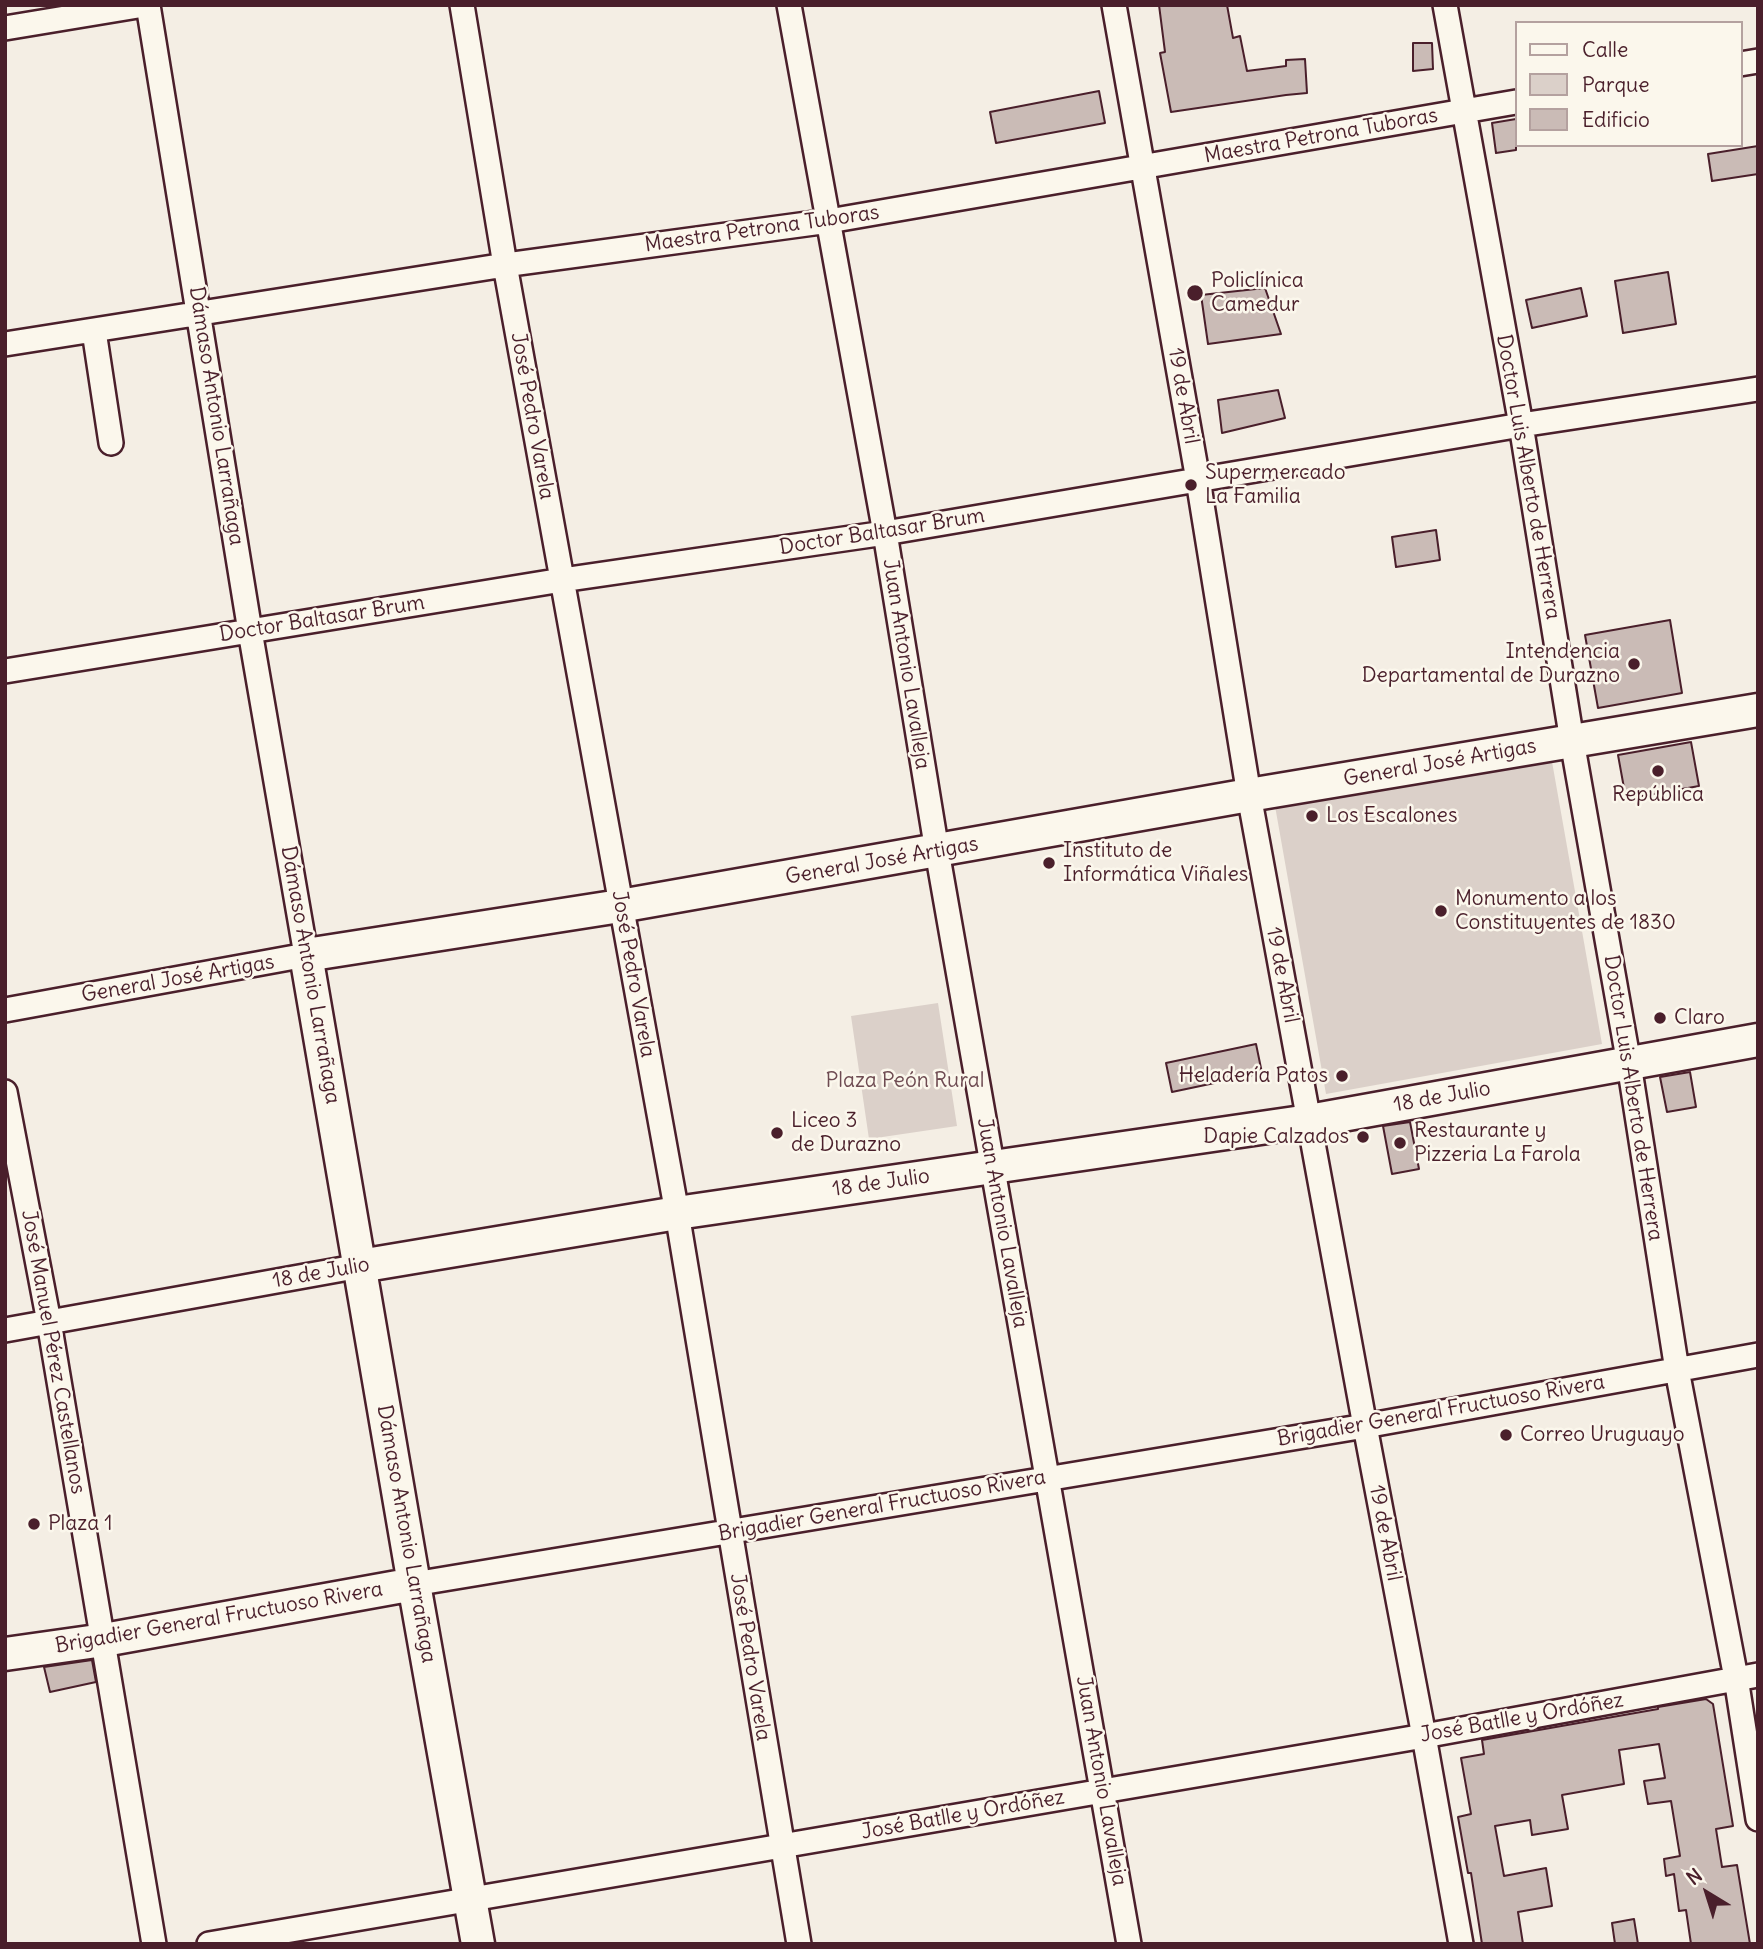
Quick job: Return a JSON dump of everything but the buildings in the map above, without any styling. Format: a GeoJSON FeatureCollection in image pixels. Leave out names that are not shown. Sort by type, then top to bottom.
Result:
{"type":"FeatureCollection","features":[{"type":"Feature","properties":{"kind":"street"},"geometry":{"type":"LineString","coordinates":[[5,28],[146,5]]}},
{"type":"Feature","properties":{"kind":"street","name":"Dámaso Antonio Larrañaga"},"geometry":{"type":"LineString","coordinates":[[146,5],[200,314],[250,631],[478,1944]]}},
{"type":"Feature","properties":{"kind":"street","name":"José Pedro Varela"},"geometry":{"type":"LineString","coordinates":[[462,5],[505,265],[677,1213],[799,1944]]}},
{"type":"Feature","properties":{"kind":"street","name":"Juan Antonio Lavalleja"},"geometry":{"type":"LineString","coordinates":[[789,5],[885,533],[937,851],[1129,1944]]}},
{"type":"Feature","properties":{"kind":"street","name":"19 de Abril"},"geometry":{"type":"LineString","coordinates":[[1114,5],[1198,480],[1248,795],[1461,1944]]}},
{"type":"Feature","properties":{"kind":"street","name":"Doctor Luis Alberto de Herrera"},"geometry":{"type":"LineString","coordinates":[[1445,5],[1521,425],[1572,741],[1629,1064],[1676,1370],[1747,1677],[1758,1819]]}},
{"type":"Feature","properties":{"kind":"street","name":"Maestra Petrona Tuboras"},"geometry":{"type":"LineString","coordinates":[[5,344],[505,265],[829,221],[1514,102]]}},
{"type":"Feature","properties":{"kind":"street"},"geometry":{"type":"LineString","coordinates":[[94,331],[111,443]]}},
{"type":"Feature","properties":{"kind":"street","name":"Doctor Baltasar Brum"},"geometry":{"type":"LineString","coordinates":[[5,671],[562,580],[885,533],[1521,425],[1758,389]]}},
{"type":"Feature","properties":{"kind":"street","name":"General José Artigas"},"geometry":{"type":"LineString","coordinates":[[5,1010],[306,956],[620,906],[1248,795],[1758,710]]}},
{"type":"Feature","properties":{"kind":"street","name":"18 de Julio"},"geometry":{"type":"LineString","coordinates":[[5,1329],[677,1213],[1309,1121],[1758,1040]]}},
{"type":"Feature","properties":{"kind":"street","name":"José Manuel Pérez Castellanos"},"geometry":{"type":"LineString","coordinates":[[5,1092],[49,1322],[154,1944]]}},
{"type":"Feature","properties":{"kind":"street","name":"Brigadier General Fructuoso Rivera"},"geometry":{"type":"LineString","coordinates":[[5,1654],[104,1640],[414,1584],[1365,1426],[1758,1355]]}},
{"type":"Feature","properties":{"kind":"street","name":"José Batlle y Ordóñez"},"geometry":{"type":"LineString","coordinates":[[209,1944],[1747,1677]]}},
{"type":"Feature","properties":{"kind":"green space"},"geometry":{"type":"Polygon","coordinates":[[[1551,756],[1602,1044],[1326,1094],[1275,806],[1551,756]]]}},
{"type":"Feature","properties":{"kind":"green space","name":"Plaza Peón Rural"},"geometry":{"type":"Polygon","coordinates":[[[938,1003],[957,1126],[869,1139],[851,1016],[938,1003]]]}},
{"type":"Feature","properties":{"kind":"place","name":"Policlínica Camedur"},"geometry":{"type":"Point","coordinates":[1195,293]}},
{"type":"Feature","properties":{"kind":"place","name":"Supermercado La Familia"},"geometry":{"type":"Point","coordinates":[1191,485]}},
{"type":"Feature","properties":{"kind":"place","name":"Intendencia Departamental de Durazno"},"geometry":{"type":"Point","coordinates":[1634,664]}},
{"type":"Feature","properties":{"kind":"place","name":"República"},"geometry":{"type":"Point","coordinates":[1658,771]}},
{"type":"Feature","properties":{"kind":"place","name":"Los Escalones"},"geometry":{"type":"Point","coordinates":[1312,816]}},
{"type":"Feature","properties":{"kind":"place","name":"Instituto de Informática Viñales"},"geometry":{"type":"Point","coordinates":[1049,863]}},
{"type":"Feature","properties":{"kind":"place","name":"Monumento a los Constituyentes de 1830"},"geometry":{"type":"Point","coordinates":[1441,911]}},
{"type":"Feature","properties":{"kind":"place","name":"Claro"},"geometry":{"type":"Point","coordinates":[1660,1018]}},
{"type":"Feature","properties":{"kind":"place","name":"Heladería Patos"},"geometry":{"type":"Point","coordinates":[1342,1076]}},
{"type":"Feature","properties":{"kind":"place","name":"Liceo 3 de Durazno"},"geometry":{"type":"Point","coordinates":[777,1133]}},
{"type":"Feature","properties":{"kind":"place","name":"Dapie Calzados"},"geometry":{"type":"Point","coordinates":[1363,1137]}},
{"type":"Feature","properties":{"kind":"place","name":"Restaurante y Pizzeria La Farola"},"geometry":{"type":"Point","coordinates":[1400,1143]}},
{"type":"Feature","properties":{"kind":"place","name":"Correo Uruguayo"},"geometry":{"type":"Point","coordinates":[1506,1435]}},
{"type":"Feature","properties":{"kind":"place","name":"Plaza 1"},"geometry":{"type":"Point","coordinates":[34,1524]}}]}
